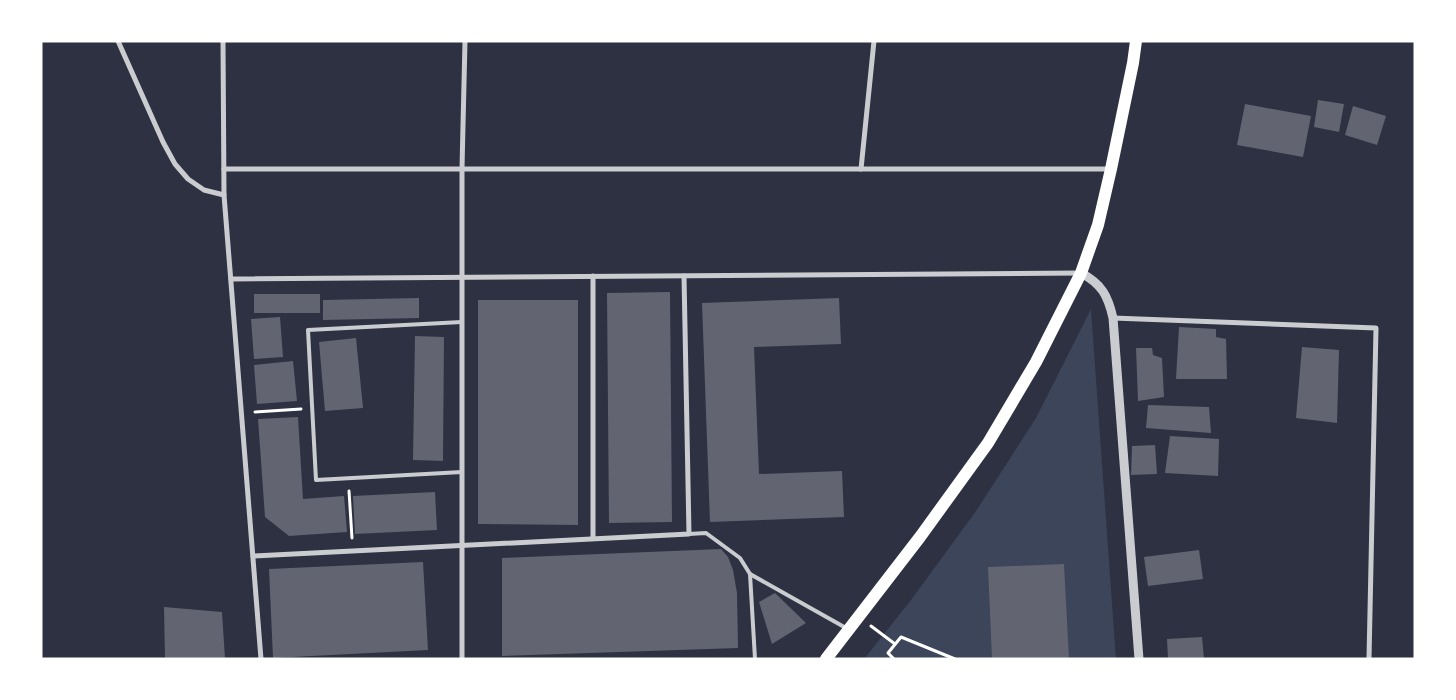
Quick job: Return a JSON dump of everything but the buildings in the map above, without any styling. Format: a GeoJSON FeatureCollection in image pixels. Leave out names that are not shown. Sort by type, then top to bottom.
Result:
{"type":"FeatureCollection","features":[{"type":"Feature","properties":{"kind":"main road"},"geometry":{"type":"LineString","coordinates":[[826,659],[920,537],[988,443],[1036,362],[1081,273],[1098,225],[1112,168],[1136,41]]}},
{"type":"Feature","properties":{"kind":"street"},"geometry":{"type":"LineString","coordinates":[[118,41],[163,142],[175,164],[188,180],[204,190],[224,195]]}},
{"type":"Feature","properties":{"kind":"street"},"geometry":{"type":"LineString","coordinates":[[223,41],[224,195],[261,659]]}},
{"type":"Feature","properties":{"kind":"street"},"geometry":{"type":"LineString","coordinates":[[462,659],[462,168],[465,41]]}},
{"type":"Feature","properties":{"kind":"street"},"geometry":{"type":"LineString","coordinates":[[861,169],[874,41]]}},
{"type":"Feature","properties":{"kind":"street"},"geometry":{"type":"LineString","coordinates":[[224,168],[1112,168]]}},
{"type":"Feature","properties":{"kind":"street"},"geometry":{"type":"LineString","coordinates":[[231,279],[1081,273],[1092,278],[1101,286],[1109,303],[1113,318],[1139,659]]}},
{"type":"Feature","properties":{"kind":"street"},"geometry":{"type":"LineString","coordinates":[[593,276],[593,538]]}},
{"type":"Feature","properties":{"kind":"street"},"geometry":{"type":"LineString","coordinates":[[253,556],[689,534],[684,276]]}},
{"type":"Feature","properties":{"kind":"street"},"geometry":{"type":"LineString","coordinates":[[1113,318],[1376,328],[1369,659]]}},
{"type":"Feature","properties":{"kind":"lane"},"geometry":{"type":"LineString","coordinates":[[462,322],[308,330],[316,480],[462,472]]}},
{"type":"Feature","properties":{"kind":"lane"},"geometry":{"type":"LineString","coordinates":[[689,534],[706,533],[740,558],[750,574],[849,630]]}},
{"type":"Feature","properties":{"kind":"lane"},"geometry":{"type":"LineString","coordinates":[[750,574],[755,659]]}},
{"type":"Feature","properties":{"kind":"path"},"geometry":{"type":"LineString","coordinates":[[242,413],[312,409]]}},
{"type":"Feature","properties":{"kind":"path"},"geometry":{"type":"LineString","coordinates":[[349,478],[352,551]]}},
{"type":"Feature","properties":{"kind":"path"},"geometry":{"type":"LineString","coordinates":[[859,616],[895,644]]}},
{"type":"Feature","properties":{"kind":"path"},"geometry":{"type":"LineString","coordinates":[[894,659],[888,653],[901,637],[954,659]]}},
{"type":"Feature","properties":{"kind":"shaded area"},"geometry":{"type":"Polygon","coordinates":[[[1091,309],[1116,659],[864,659],[911,600],[976,511],[1036,418],[1091,309]]]}}]}
